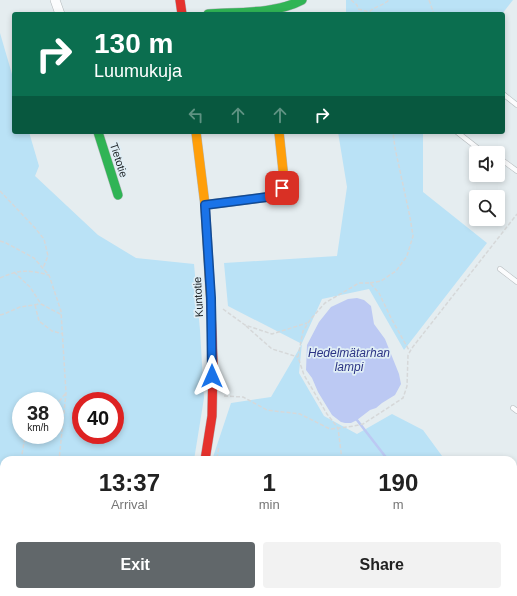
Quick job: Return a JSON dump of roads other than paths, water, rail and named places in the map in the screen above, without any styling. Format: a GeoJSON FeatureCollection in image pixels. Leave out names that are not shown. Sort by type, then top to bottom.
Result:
{"type":"FeatureCollection","features":[{"type":"Feature","properties":{"kind":"street"},"geometry":{"type":"LineString","coordinates":[[55,0],[59,12]]}},
{"type":"Feature","properties":{"kind":"street"},"geometry":{"type":"LineString","coordinates":[[180,0],[182,12]]}},
{"type":"Feature","properties":{"kind":"street"},"geometry":{"type":"LineString","coordinates":[[236,12],[263,10],[293,5],[302,0]]}},
{"type":"Feature","properties":{"kind":"street","name":"Tietotie"},"geometry":{"type":"LineString","coordinates":[[99,134],[118,195]]}},
{"type":"Feature","properties":{"kind":"street","name":"Kuntotie"},"geometry":{"type":"LineString","coordinates":[[196,134],[205,205],[211,298],[213,364],[212,416],[206,456]]}},
{"type":"Feature","properties":{"kind":"street"},"geometry":{"type":"LineString","coordinates":[[205,205],[275,196],[282,188],[284,180],[279,134]]}},
{"type":"Feature","properties":{"kind":"lane"},"geometry":{"type":"LineString","coordinates":[[505,96],[517,105]]}},
{"type":"Feature","properties":{"kind":"lane"},"geometry":{"type":"LineString","coordinates":[[460,134],[475,146]]}},
{"type":"Feature","properties":{"kind":"lane"},"geometry":{"type":"LineString","coordinates":[[505,162],[517,171]]}},
{"type":"Feature","properties":{"kind":"lane"},"geometry":{"type":"LineString","coordinates":[[500,269],[517,282]]}},
{"type":"Feature","properties":{"kind":"water","name":"Hedelmätarhan lampi"},"geometry":{"type":"Polygon","coordinates":[[[357,298],[364,300],[371,306],[374,324],[385,339],[399,374],[401,384],[395,395],[376,408],[370,410],[357,420],[351,423],[345,423],[341,422],[332,415],[306,370],[307,345],[319,322],[331,307],[348,299],[357,298]]]}},
{"type":"Feature","properties":{"kind":"waterway"},"geometry":{"type":"LineString","coordinates":[[357,420],[385,456]]}}]}
